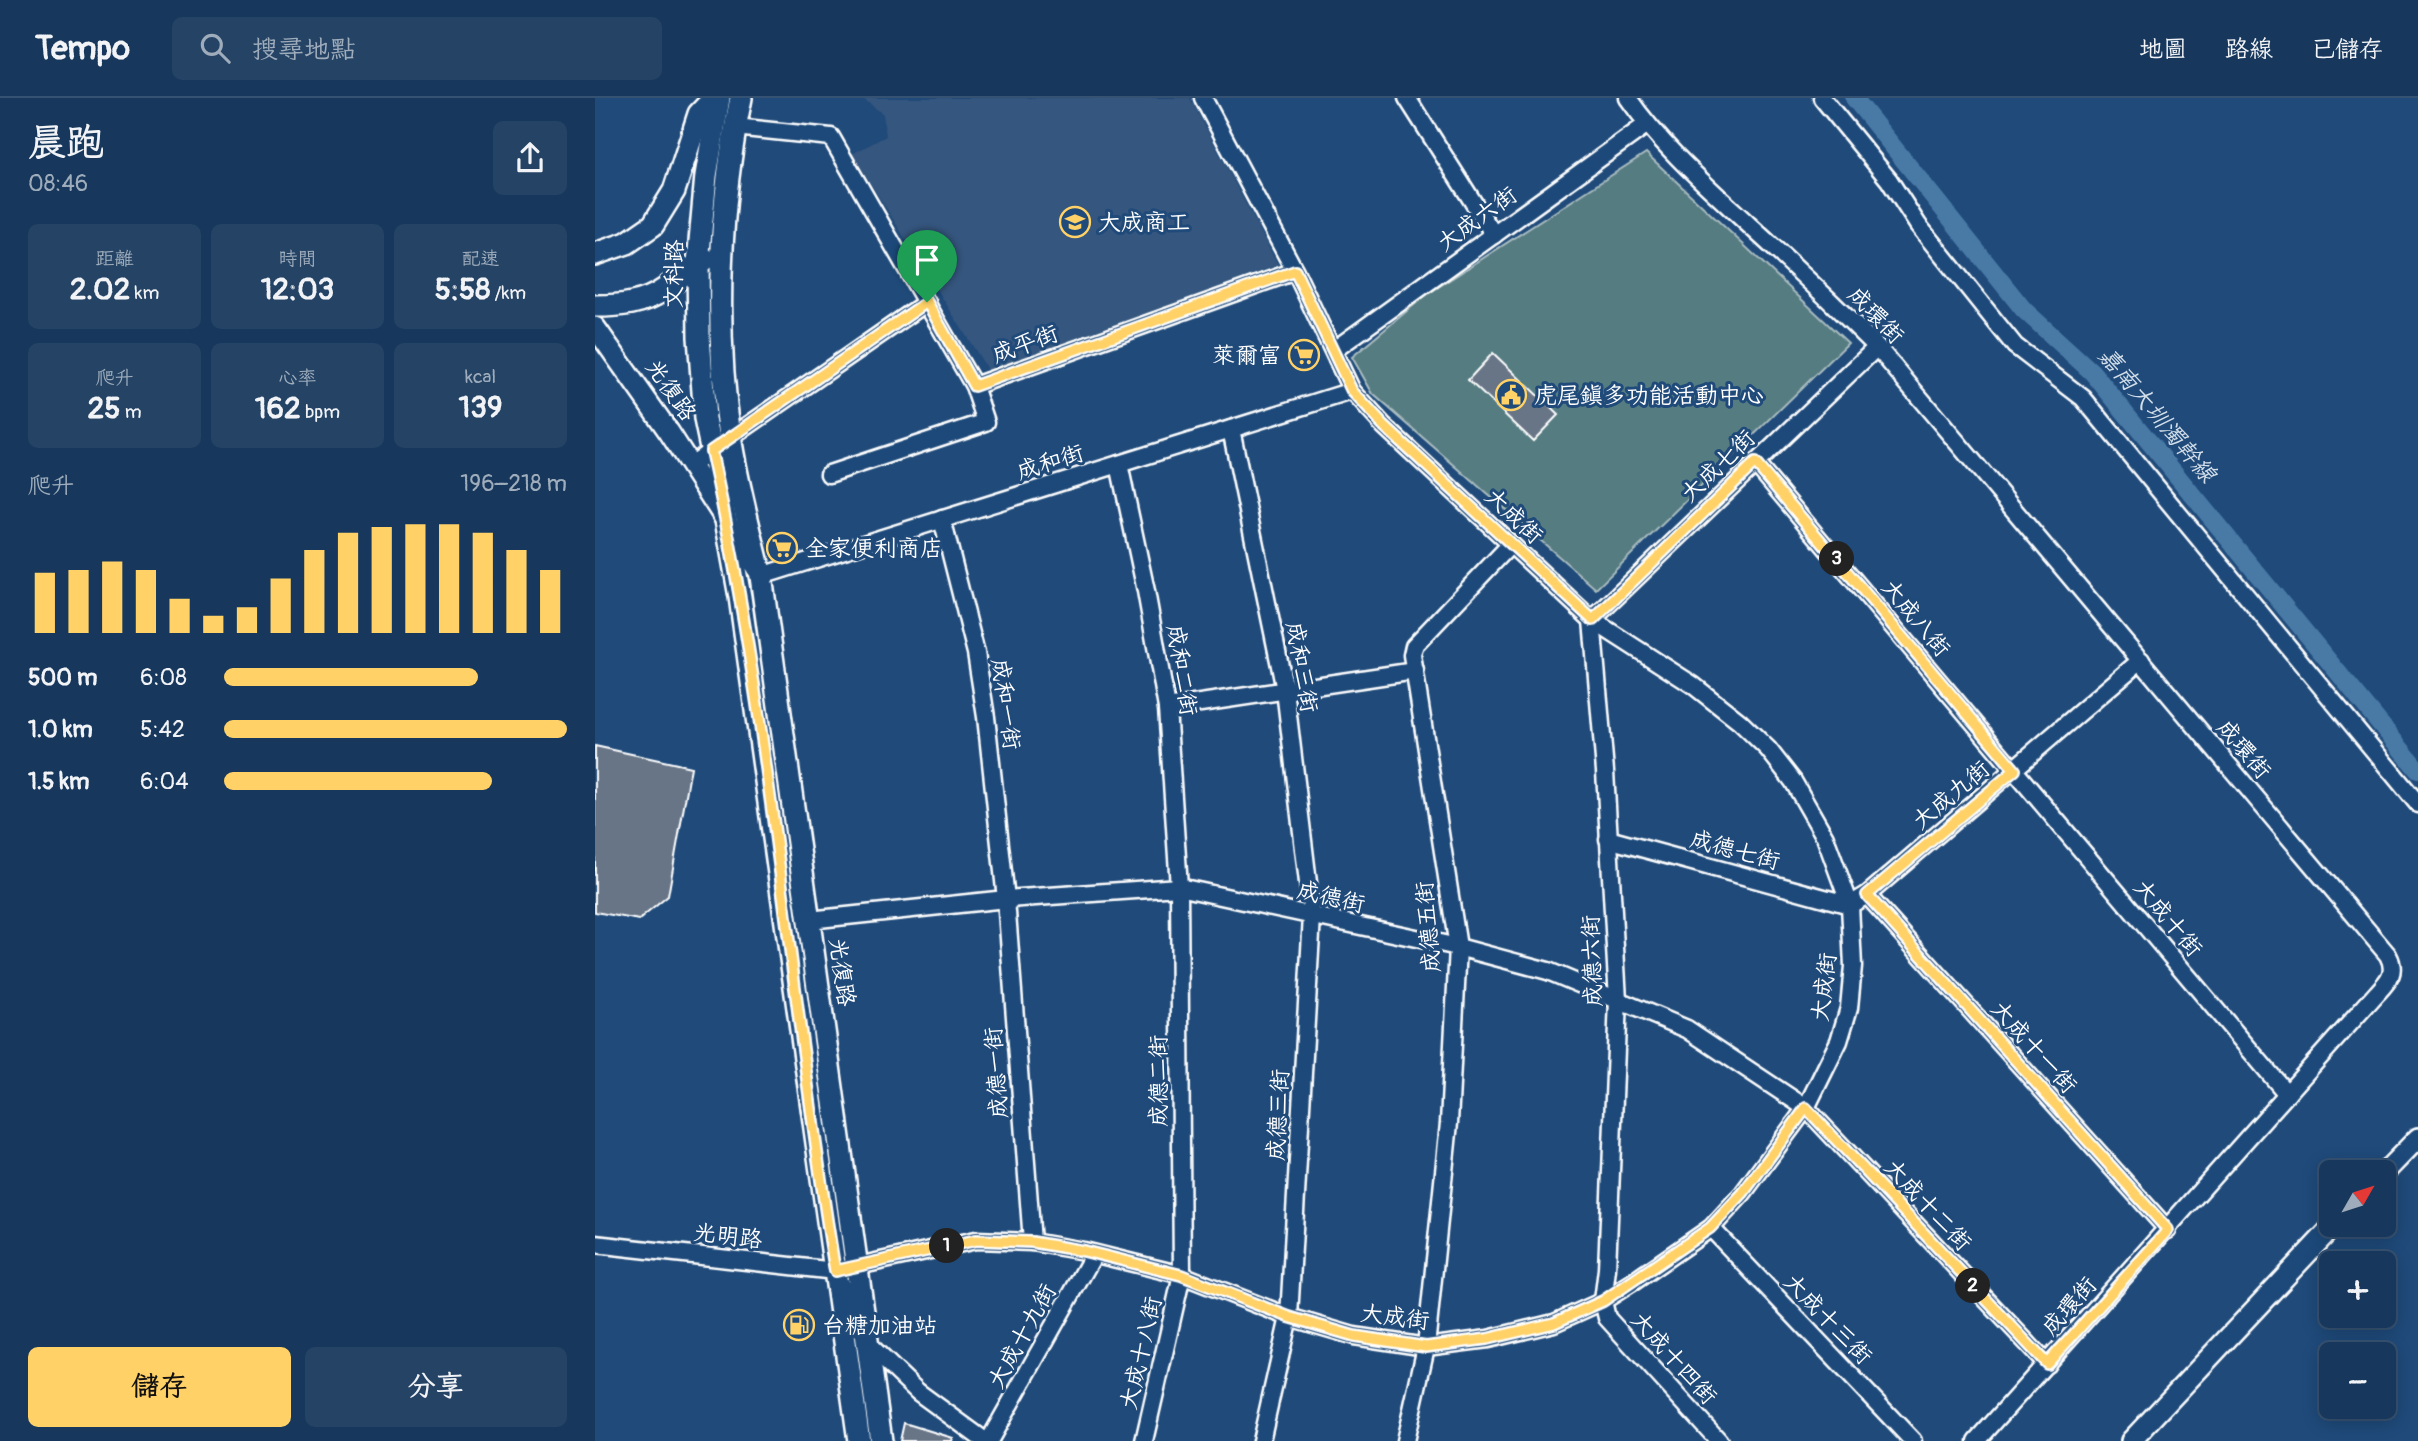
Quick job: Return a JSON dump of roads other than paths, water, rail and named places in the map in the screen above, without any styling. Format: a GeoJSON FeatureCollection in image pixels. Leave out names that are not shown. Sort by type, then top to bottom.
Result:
{"type":"FeatureCollection","features":[{"type":"Feature","properties":{"kind":"main road"},"geometry":{"type":"LineString","coordinates":[[595,254],[627,243],[653,225],[674,191],[699,114],[717,98]]}},
{"type":"Feature","properties":{"kind":"main road","name":"文科路"},"geometry":{"type":"LineString","coordinates":[[717,98],[698,263],[699,337],[705,419],[726,520]]}},
{"type":"Feature","properties":{"kind":"main road"},"geometry":{"type":"LineString","coordinates":[[741,98],[735,127],[722,249],[722,333],[730,438],[761,576]]}},
{"type":"Feature","properties":{"kind":"main road"},"geometry":{"type":"LineString","coordinates":[[595,306],[619,306],[642,301],[663,290],[686,270],[722,249]]}},
{"type":"Feature","properties":{"kind":"main road","name":"光復路"},"geometry":{"type":"LineString","coordinates":[[726,520],[763,752],[791,967],[845,1269],[868,1344],[881,1441]]}},
{"type":"Feature","properties":{"kind":"main road","name":"光復路"},"geometry":{"type":"LineString","coordinates":[[761,576],[809,920],[845,1269],[859,1441]]}},
{"type":"Feature","properties":{"kind":"street","name":"大成街"},"geometry":{"type":"LineString","coordinates":[[845,1269],[976,1240],[1032,1242],[1181,1275],[1289,1317],[1354,1336],[1426,1347],[1487,1339],[1554,1323],[1603,1301],[1710,1228],[1743,1193],[1806,1108],[1839,1041],[1849,1008],[1853,966],[1850,905],[1825,836],[1793,781],[1768,749],[1739,722],[1693,685],[1593,620],[1384,426],[1352,391],[1295,271],[1203,98]]}},
{"type":"Feature","properties":{"kind":"street"},"geometry":{"type":"LineString","coordinates":[[1407,98],[1494,234]]}},
{"type":"Feature","properties":{"kind":"street","name":"成環街"},"geometry":{"type":"LineString","coordinates":[[1627,98],[1646,124],[1681,162],[1823,293],[1877,347],[2393,963],[2392,975],[2168,1230],[1977,1441]]}},
{"type":"Feature","properties":{"kind":"street"},"geometry":{"type":"LineString","coordinates":[[1822,98],[1888,180],[1918,225],[2015,346],[2083,398],[2418,804]]}},
{"type":"Feature","properties":{"kind":"street","name":"大成六街"},"geometry":{"type":"LineString","coordinates":[[1334,351],[1646,124]]}},
{"type":"Feature","properties":{"kind":"street","name":"成平街"},"geometry":{"type":"LineString","coordinates":[[735,127],[831,137],[974,386],[1295,271]]}},
{"type":"Feature","properties":{"kind":"street"},"geometry":{"type":"LineString","coordinates":[[691,465],[927,302]]}},
{"type":"Feature","properties":{"kind":"street","name":"光復路"},"geometry":{"type":"LineString","coordinates":[[595,327],[691,465],[761,576]]}},
{"type":"Feature","properties":{"kind":"street","name":"大成七街"},"geometry":{"type":"LineString","coordinates":[[1593,620],[1877,347]]}},
{"type":"Feature","properties":{"kind":"street"},"geometry":{"type":"LineString","coordinates":[[829,474],[986,422],[974,386]]}},
{"type":"Feature","properties":{"kind":"street","name":"成和街"},"geometry":{"type":"LineString","coordinates":[[761,576],[1352,391]]}},
{"type":"Feature","properties":{"kind":"street","name":"成和三街"},"geometry":{"type":"LineString","coordinates":[[1231,429],[1285,690],[1312,915]]}},
{"type":"Feature","properties":{"kind":"street","name":"大成八街"},"geometry":{"type":"LineString","coordinates":[[1755,463],[2015,770]]}},
{"type":"Feature","properties":{"kind":"street","name":"成和二街"},"geometry":{"type":"LineString","coordinates":[[1119,464],[1167,708],[1179,887]]}},
{"type":"Feature","properties":{"kind":"street","name":"成和一街"},"geometry":{"type":"LineString","coordinates":[[942,519],[975,653],[986,717],[1006,900]]}},
{"type":"Feature","properties":{"kind":"street","name":"成德五街"},"geometry":{"type":"LineString","coordinates":[[1405,1441],[1426,1347],[1449,1123],[1458,947],[1412,655],[1414,646],[1511,544]]}},
{"type":"Feature","properties":{"kind":"street","name":"成德六街"},"geometry":{"type":"LineString","coordinates":[[1593,620],[1618,1000],[1603,1301]]}},
{"type":"Feature","properties":{"kind":"street","name":"大成九街"},"geometry":{"type":"LineString","coordinates":[[1850,905],[1867,895],[2141,660]]}},
{"type":"Feature","properties":{"kind":"street"},"geometry":{"type":"LineString","coordinates":[[1167,708],[1415,671]]}},
{"type":"Feature","properties":{"kind":"street","name":"大成十街"},"geometry":{"type":"LineString","coordinates":[[2015,770],[2287,1094]]}},
{"type":"Feature","properties":{"kind":"street","name":"成德七街"},"geometry":{"type":"LineString","coordinates":[[1608,839],[1850,905]]}},
{"type":"Feature","properties":{"kind":"street","name":"成德街"},"geometry":{"type":"LineString","coordinates":[[809,920],[1006,900],[1179,887],[1458,947],[1548,971],[1687,1029],[1806,1108]]}},
{"type":"Feature","properties":{"kind":"street","name":"成德二街"},"geometry":{"type":"LineString","coordinates":[[1179,887],[1181,1275]]}},
{"type":"Feature","properties":{"kind":"street","name":"大成十一街"},"geometry":{"type":"LineString","coordinates":[[1867,895],[2168,1230]]}},
{"type":"Feature","properties":{"kind":"street","name":"成德一街"},"geometry":{"type":"LineString","coordinates":[[1006,900],[1032,1242]]}},
{"type":"Feature","properties":{"kind":"street","name":"成德三街"},"geometry":{"type":"LineString","coordinates":[[1261,1441],[1289,1317],[1312,915]]}},
{"type":"Feature","properties":{"kind":"street","name":"大成十二街"},"geometry":{"type":"LineString","coordinates":[[1806,1108],[2047,1364]]}},
{"type":"Feature","properties":{"kind":"street"},"geometry":{"type":"LineString","coordinates":[[2396,1161],[2418,1139]]}},
{"type":"Feature","properties":{"kind":"street","name":"大成十三街"},"geometry":{"type":"LineString","coordinates":[[1710,1228],[1913,1441]]}},
{"type":"Feature","properties":{"kind":"street"},"geometry":{"type":"LineString","coordinates":[[2131,1441],[2324,1237]]}},
{"type":"Feature","properties":{"kind":"street","name":"光明路"},"geometry":{"type":"LineString","coordinates":[[595,1244],[845,1269]]}},
{"type":"Feature","properties":{"kind":"street","name":"大成十九街"},"geometry":{"type":"LineString","coordinates":[[987,1441],[1094,1254]]}},
{"type":"Feature","properties":{"kind":"street","name":"大成十八街"},"geometry":{"type":"LineString","coordinates":[[1144,1441],[1181,1275]]}},
{"type":"Feature","properties":{"kind":"street","name":"大成十四街"},"geometry":{"type":"LineString","coordinates":[[1603,1301],[1607,1318],[1719,1441]]}},
{"type":"Feature","properties":{"kind":"street"},"geometry":{"type":"LineString","coordinates":[[868,1344],[918,1391],[987,1441]]}},
{"type":"Feature","properties":{"kind":"waterway","name":"嘉南大圳濁幹線"},"geometry":{"type":"LineString","coordinates":[[1854,98],[2024,310],[2092,372],[2418,770]]}},
{"type":"Feature","properties":{"kind":"place","name":"大成商工"},"geometry":{"type":"Point","coordinates":[1075,222]}},
{"type":"Feature","properties":{"kind":"place","name":"萊爾富"},"geometry":{"type":"Point","coordinates":[1304,355]}},
{"type":"Feature","properties":{"kind":"place","name":"虎尾鎮多功能活動中心"},"geometry":{"type":"Point","coordinates":[1511,395]}},
{"type":"Feature","properties":{"kind":"place","name":"全家便利商店"},"geometry":{"type":"Point","coordinates":[782,548]}},
{"type":"Feature","properties":{"kind":"place","name":"台糖加油站"},"geometry":{"type":"Point","coordinates":[799,1325]}}]}
